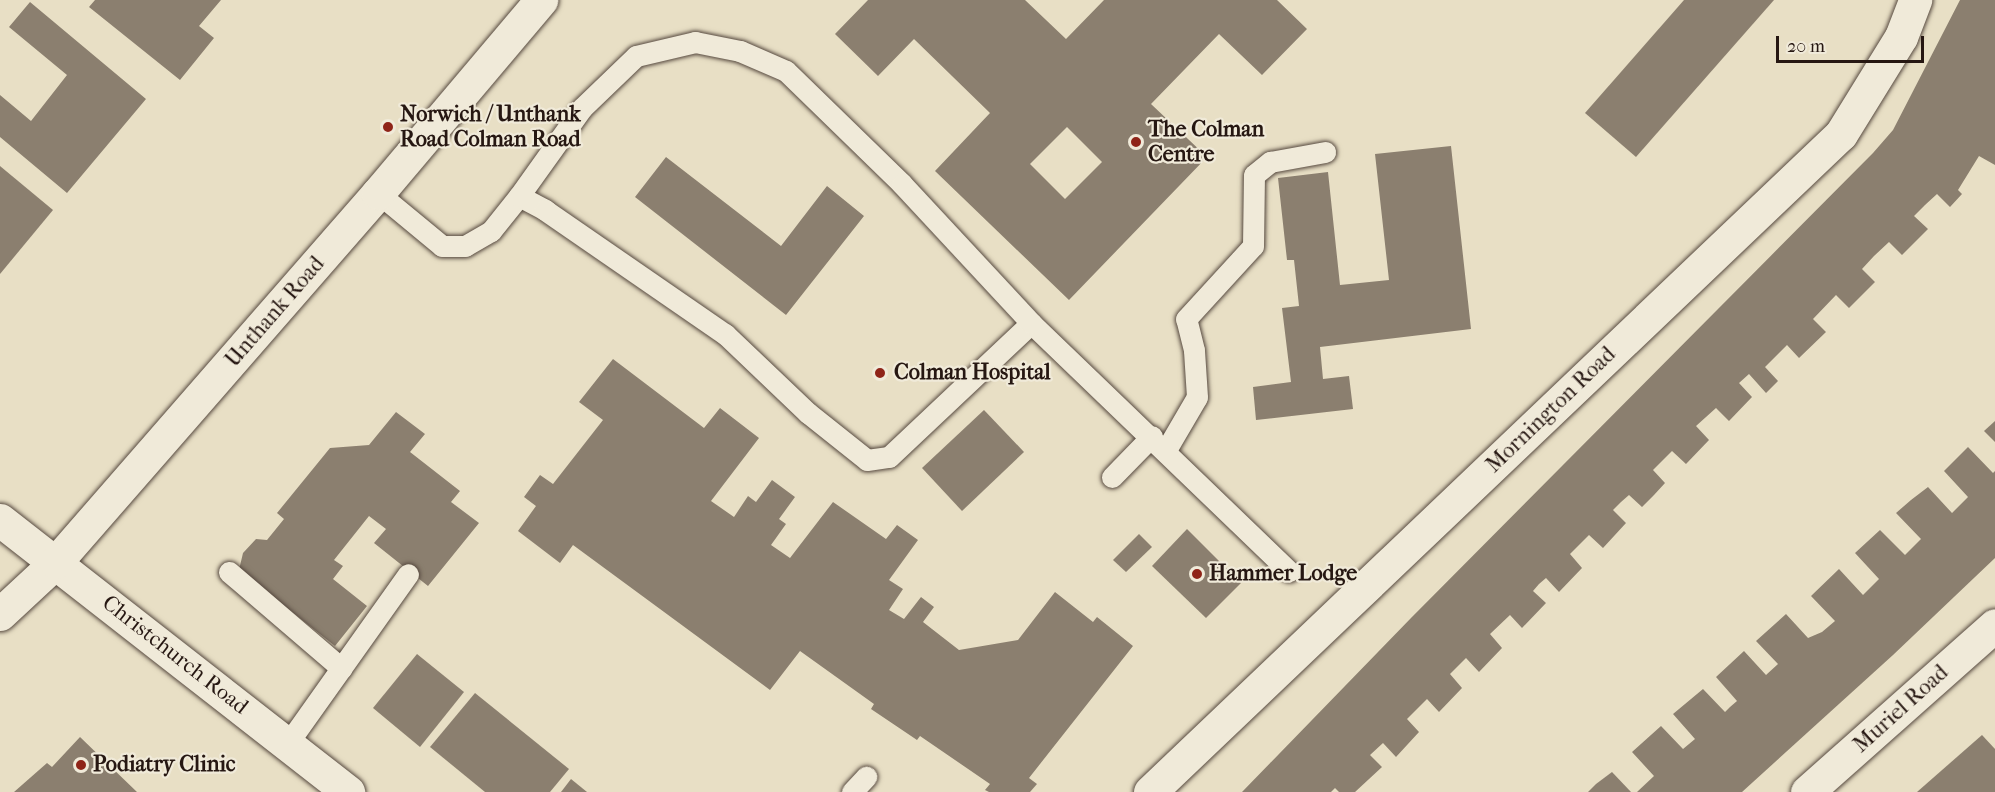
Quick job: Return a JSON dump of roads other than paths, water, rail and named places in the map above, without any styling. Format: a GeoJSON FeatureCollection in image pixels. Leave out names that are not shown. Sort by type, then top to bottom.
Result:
{"type":"FeatureCollection","features":[{"type":"Feature","properties":{"kind":"street","name":"Unthank Road"},"geometry":{"type":"LineString","coordinates":[[0,614],[56,562],[378,193],[541,0]]}},
{"type":"Feature","properties":{"kind":"street","name":"Mornington Road"},"geometry":{"type":"LineString","coordinates":[[1150,792],[1841,134],[1901,37],[1915,0]]}},
{"type":"Feature","properties":{"kind":"street","name":"Christchurch Road"},"geometry":{"type":"LineString","coordinates":[[0,520],[348,792]]}},
{"type":"Feature","properties":{"kind":"street","name":"Muriel Road"},"geometry":{"type":"LineString","coordinates":[[1807,792],[1995,625]]}},
{"type":"Feature","properties":{"kind":"lane"},"geometry":{"type":"LineString","coordinates":[[378,193],[442,246],[465,246],[491,231],[582,108],[636,56],[695,42],[740,51],[786,71],[837,119],[902,184],[1031,323],[1159,443],[1289,571]]}},
{"type":"Feature","properties":{"kind":"lane"},"geometry":{"type":"LineString","coordinates":[[1112,477],[1159,443],[1197,397],[1194,350],[1186,318],[1253,246],[1254,176],[1270,162],[1325,152]]}},
{"type":"Feature","properties":{"kind":"lane"},"geometry":{"type":"LineString","coordinates":[[519,196],[545,210],[725,334],[808,413],[867,460],[889,457],[1031,323]]}},
{"type":"Feature","properties":{"kind":"lane"},"geometry":{"type":"LineString","coordinates":[[229,573],[341,668]]}},
{"type":"Feature","properties":{"kind":"lane"},"geometry":{"type":"LineString","coordinates":[[288,743],[408,574]]}},
{"type":"Feature","properties":{"kind":"place","name":"Norwich / Unthank Road Colman Road"},"geometry":{"type":"Point","coordinates":[388,127]}},
{"type":"Feature","properties":{"kind":"place","name":"The Colman Centre"},"geometry":{"type":"Point","coordinates":[1136,142]}},
{"type":"Feature","properties":{"kind":"place","name":"Colman Hospital"},"geometry":{"type":"Point","coordinates":[880,373]}},
{"type":"Feature","properties":{"kind":"place","name":"Hammer Lodge"},"geometry":{"type":"Point","coordinates":[1197,574]}},
{"type":"Feature","properties":{"kind":"place","name":"Podiatry Clinic"},"geometry":{"type":"Point","coordinates":[81,765]}}]}
